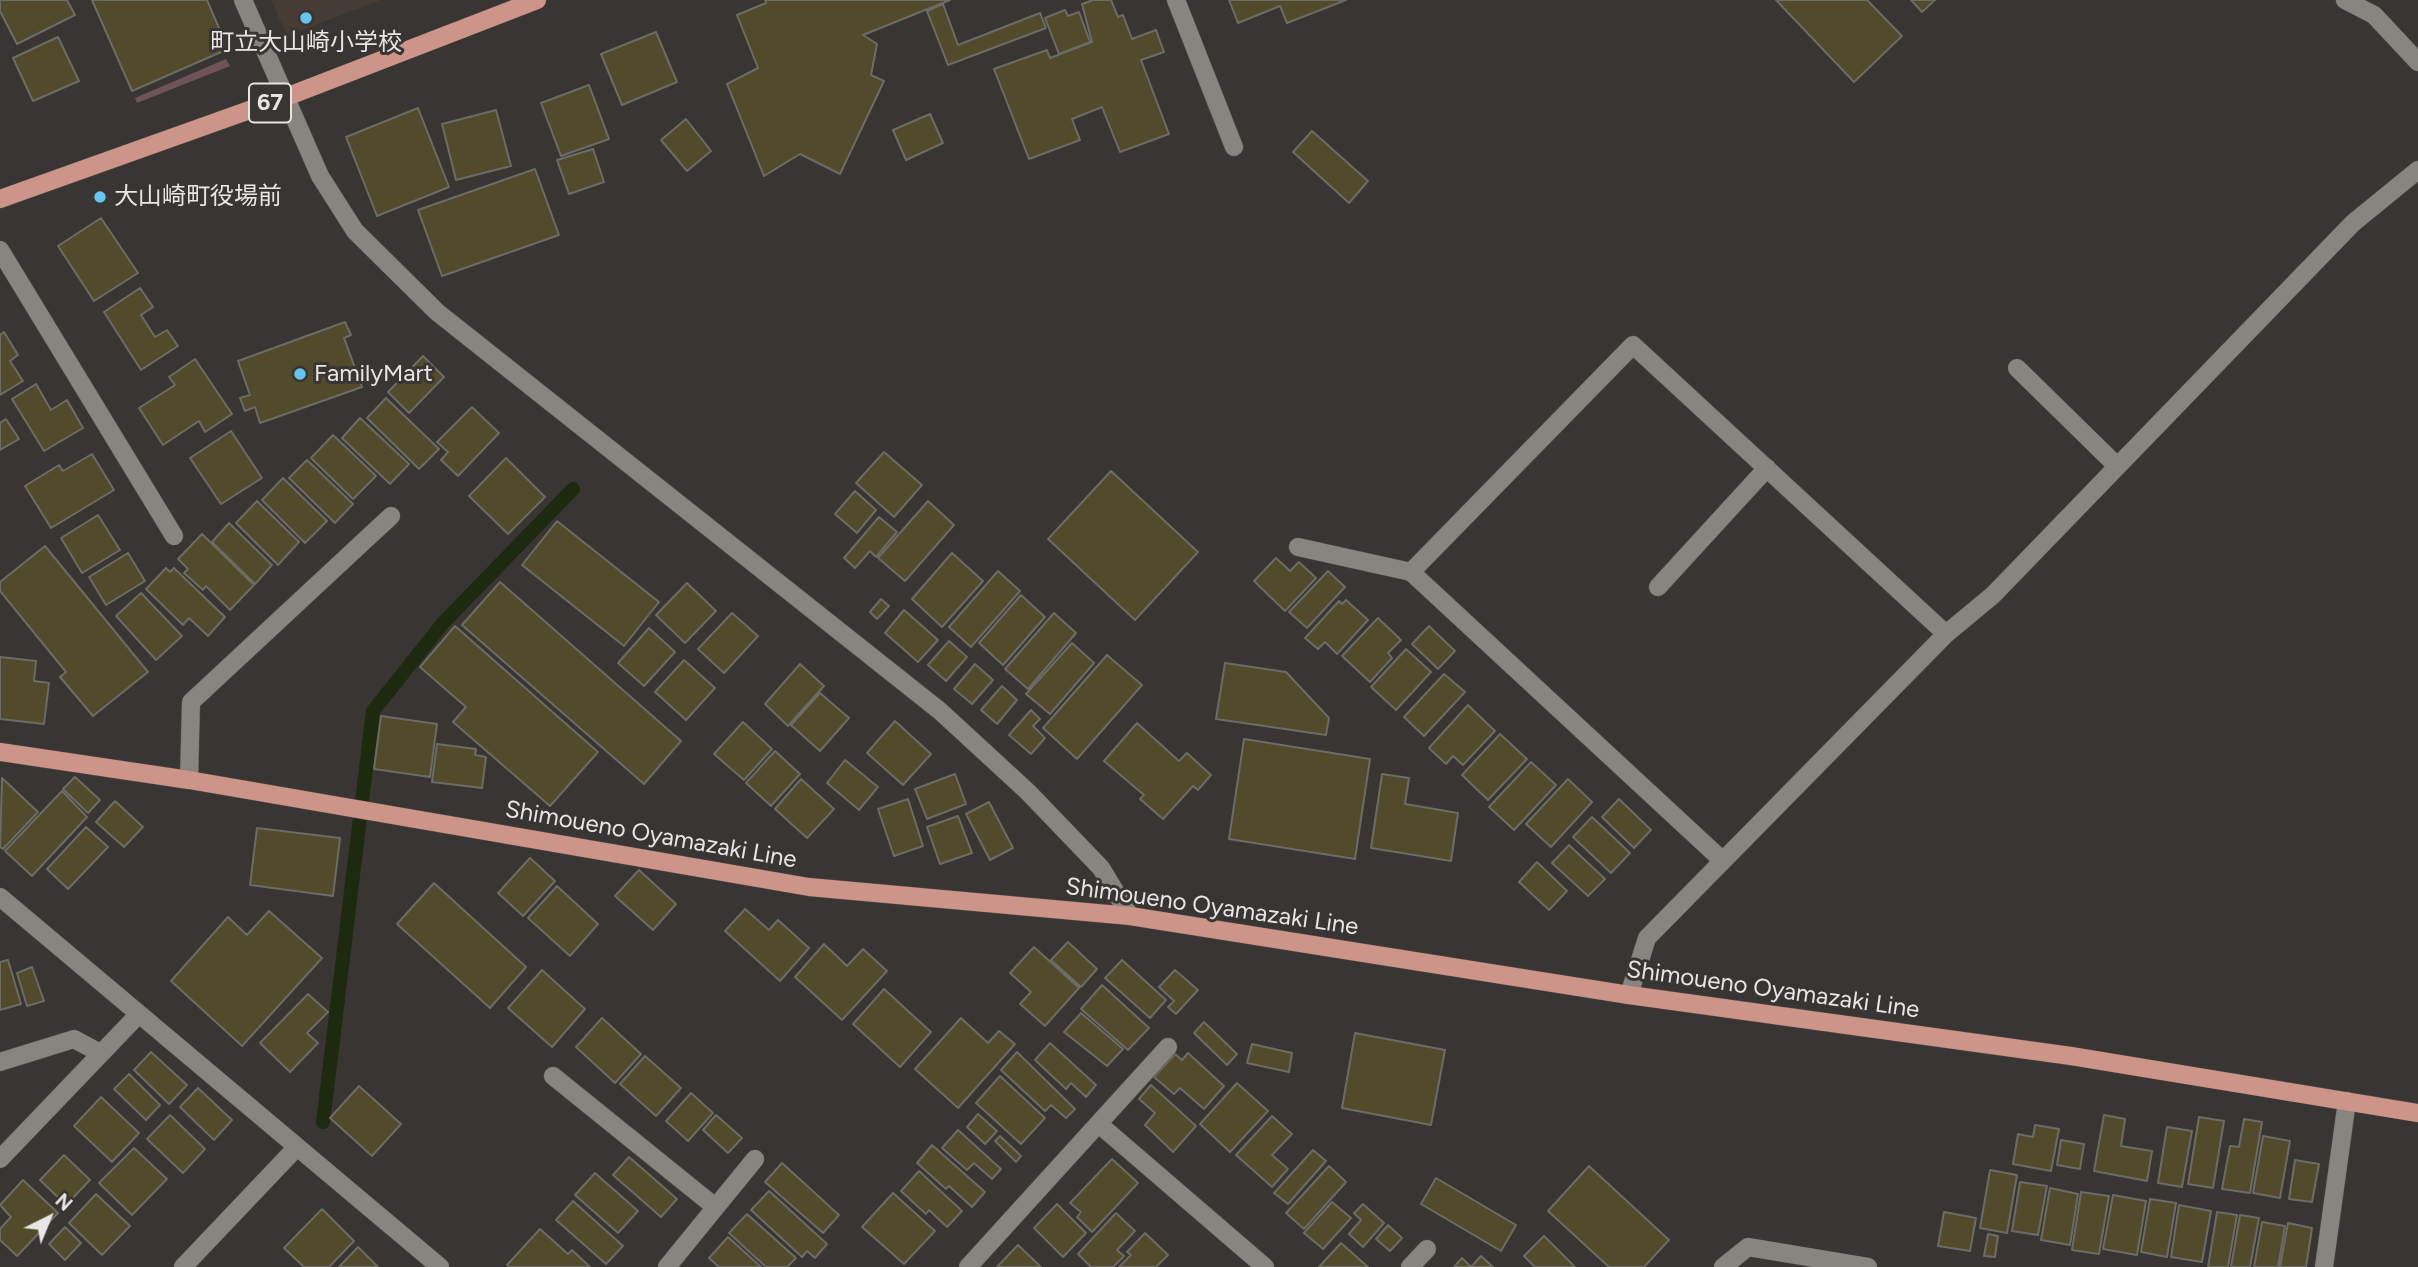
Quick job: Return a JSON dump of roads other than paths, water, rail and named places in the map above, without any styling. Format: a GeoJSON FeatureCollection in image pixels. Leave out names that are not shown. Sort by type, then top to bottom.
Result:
{"type":"FeatureCollection","features":[{"type":"Feature","properties":{"kind":"main road","name":"67"},"geometry":{"type":"LineString","coordinates":[[0,199],[286,96],[537,0]]}},
{"type":"Feature","properties":{"kind":"main road","name":"Shimoueno Oyamazaki Line"},"geometry":{"type":"LineString","coordinates":[[0,752],[189,780],[809,887],[1130,916],[1629,995],[2071,1056],[2418,1113]]}},
{"type":"Feature","properties":{"kind":"street"},"geometry":{"type":"LineString","coordinates":[[243,0],[320,176],[355,231],[437,312],[940,711],[1028,792],[1101,868],[1130,916]]}},
{"type":"Feature","properties":{"kind":"street"},"geometry":{"type":"LineString","coordinates":[[1176,0],[1234,147]]}},
{"type":"Feature","properties":{"kind":"street"},"geometry":{"type":"LineString","coordinates":[[2345,0],[2374,15],[2418,62]]}},
{"type":"Feature","properties":{"kind":"street"},"geometry":{"type":"LineString","coordinates":[[1629,995],[1647,938],[1946,634],[1993,595],[2353,223],[2418,170]]}},
{"type":"Feature","properties":{"kind":"street"},"geometry":{"type":"LineString","coordinates":[[0,250],[174,536]]}},
{"type":"Feature","properties":{"kind":"street"},"geometry":{"type":"LineString","coordinates":[[1411,572],[1633,345],[1946,634]]}},
{"type":"Feature","properties":{"kind":"street"},"geometry":{"type":"LineString","coordinates":[[2017,368],[2117,466]]}},
{"type":"Feature","properties":{"kind":"street"},"geometry":{"type":"LineString","coordinates":[[1658,587],[1767,468]]}},
{"type":"Feature","properties":{"kind":"street"},"geometry":{"type":"LineString","coordinates":[[189,780],[191,702],[391,516]]}},
{"type":"Feature","properties":{"kind":"street"},"geometry":{"type":"LineString","coordinates":[[1298,547],[1411,572],[1723,861]]}},
{"type":"Feature","properties":{"kind":"street"},"geometry":{"type":"LineString","coordinates":[[3,906],[440,1267]]}},
{"type":"Feature","properties":{"kind":"street"},"geometry":{"type":"LineString","coordinates":[[0,1158],[138,1015]]}},
{"type":"Feature","properties":{"kind":"street"},"geometry":{"type":"LineString","coordinates":[[0,1062],[74,1039],[100,1053]]}},
{"type":"Feature","properties":{"kind":"street"},"geometry":{"type":"LineString","coordinates":[[968,1267],[1100,1125],[1168,1047]]}},
{"type":"Feature","properties":{"kind":"street"},"geometry":{"type":"LineString","coordinates":[[553,1076],[714,1206]]}},
{"type":"Feature","properties":{"kind":"street"},"geometry":{"type":"LineString","coordinates":[[2324,1267],[2347,1101]]}},
{"type":"Feature","properties":{"kind":"street"},"geometry":{"type":"LineString","coordinates":[[1100,1125],[1265,1267]]}},
{"type":"Feature","properties":{"kind":"street"},"geometry":{"type":"LineString","coordinates":[[183,1267],[297,1147]]}},
{"type":"Feature","properties":{"kind":"street"},"geometry":{"type":"LineString","coordinates":[[667,1267],[755,1159]]}},
{"type":"Feature","properties":{"kind":"street"},"geometry":{"type":"LineString","coordinates":[[1723,1267],[1748,1247],[1868,1267]]}},
{"type":"Feature","properties":{"kind":"street"},"geometry":{"type":"LineString","coordinates":[[1410,1267],[1427,1249]]}},
{"type":"Feature","properties":{"kind":"waterway"},"geometry":{"type":"LineString","coordinates":[[323,1122],[373,711],[443,623],[573,489]]}},
{"type":"Feature","properties":{"kind":"place","name":"町立大山崎小学校"},"geometry":{"type":"Point","coordinates":[306,18]}},
{"type":"Feature","properties":{"kind":"place","name":"大山崎町役場前"},"geometry":{"type":"Point","coordinates":[100,197]}},
{"type":"Feature","properties":{"kind":"place","name":"FamilyMart"},"geometry":{"type":"Point","coordinates":[300,374]}}]}
